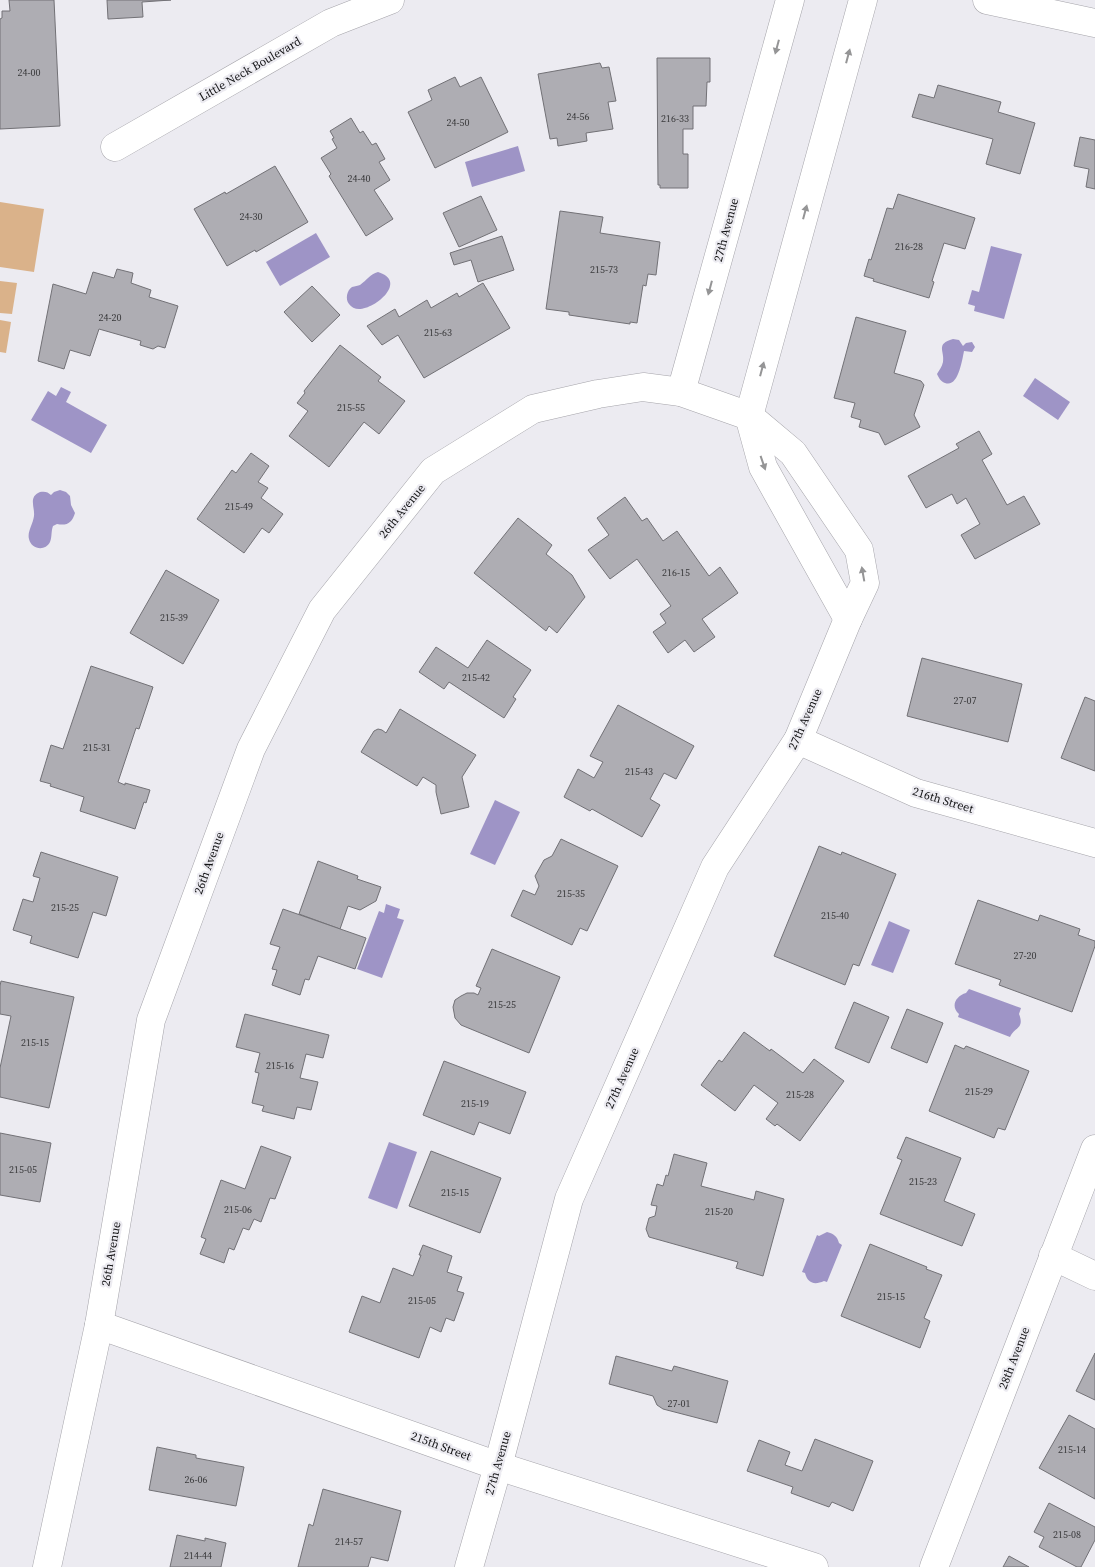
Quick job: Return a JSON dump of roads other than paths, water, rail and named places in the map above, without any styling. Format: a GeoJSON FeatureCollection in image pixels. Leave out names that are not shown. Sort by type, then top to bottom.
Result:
{"type":"FeatureCollection","features":[{"type":"Feature","properties":{"kind":"street","name":"Little Neck Boulevard"},"geometry":{"type":"LineString","coordinates":[[115,147],[331,23],[390,0]]}},
{"type":"Feature","properties":{"kind":"street","name":"27th Avenue"},"geometry":{"type":"LineString","coordinates":[[469,1567],[570,1199],[715,867],[798,740],[864,583],[858,550],[793,453],[749,416],[681,392],[790,0]]}},
{"type":"Feature","properties":{"kind":"street"},"geometry":{"type":"LineString","coordinates":[[848,619],[763,467],[749,416],[863,0]]}},
{"type":"Feature","properties":{"kind":"street"},"geometry":{"type":"LineString","coordinates":[[988,0],[1095,23]]}},
{"type":"Feature","properties":{"kind":"street","name":"26th Avenue"},"geometry":{"type":"LineString","coordinates":[[47,1567],[99,1325],[151,1020],[251,749],[322,610],[434,471],[532,408],[643,387],[681,392]]}},
{"type":"Feature","properties":{"kind":"street","name":"216th Street"},"geometry":{"type":"LineString","coordinates":[[798,740],[916,793],[1095,843]]}},
{"type":"Feature","properties":{"kind":"street","name":"28th Avenue"},"geometry":{"type":"LineString","coordinates":[[934,1567],[1095,1149]]}},
{"type":"Feature","properties":{"kind":"street"},"geometry":{"type":"LineString","coordinates":[[1053,1256],[1095,1276]]}},
{"type":"Feature","properties":{"kind":"street","name":"215th Street"},"geometry":{"type":"LineString","coordinates":[[99,1325],[498,1466],[814,1567]]}}]}
